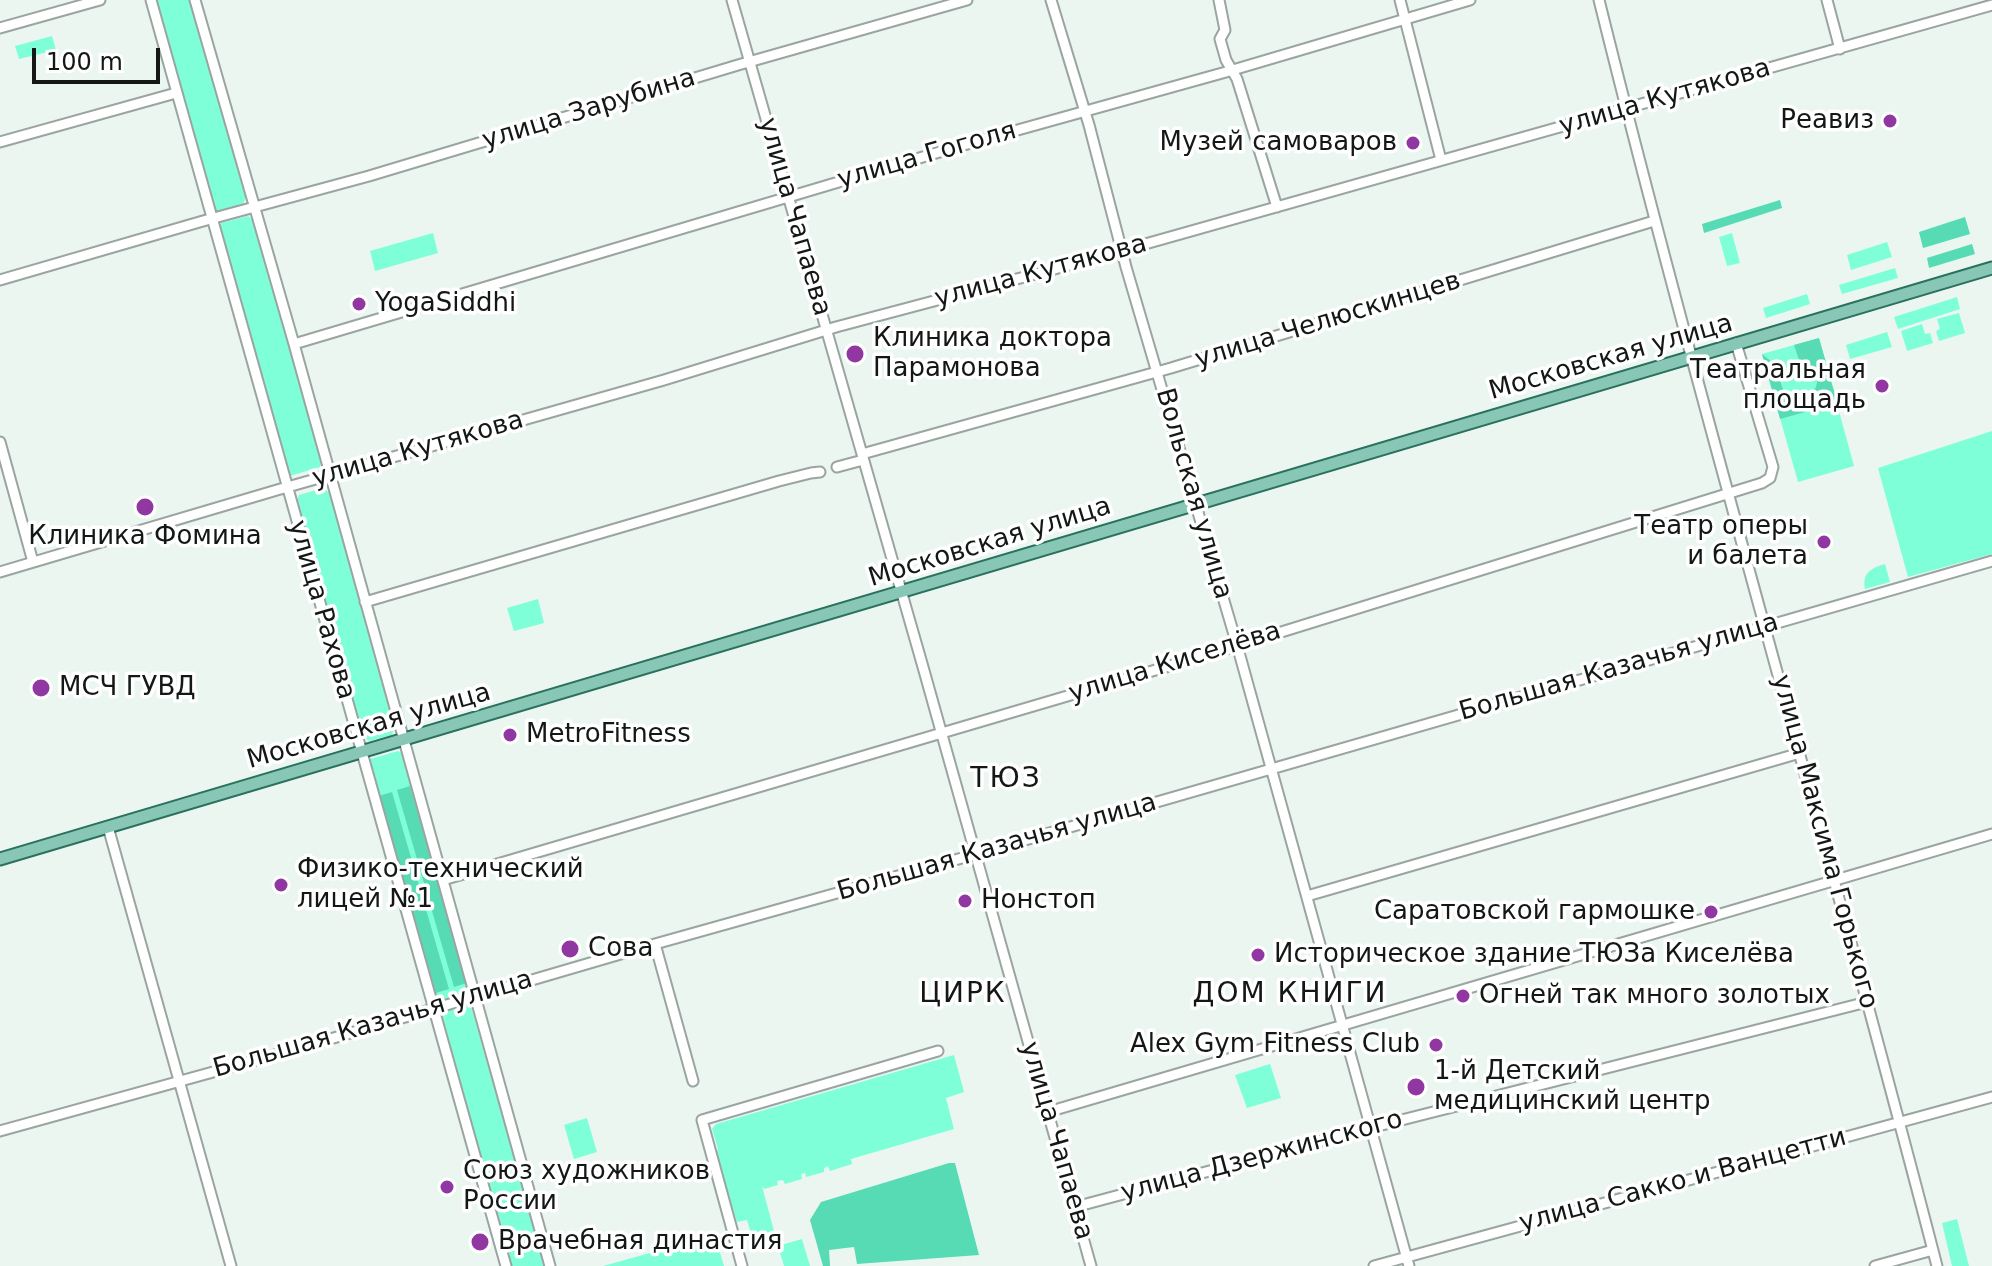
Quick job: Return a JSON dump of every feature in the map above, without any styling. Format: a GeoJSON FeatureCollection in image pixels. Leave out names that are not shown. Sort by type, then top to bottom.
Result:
{"type":"FeatureCollection","features":[{"type":"Feature","properties":{"kind":"main road","name":"Московская улица"},"geometry":{"type":"LineString","coordinates":[[0,859],[1992,268]]}},
{"type":"Feature","properties":{"kind":"street"},"geometry":{"type":"LineString","coordinates":[[0,28],[100,0]]}},
{"type":"Feature","properties":{"kind":"street","name":"улица Рахова"},"geometry":{"type":"LineString","coordinates":[[151,0],[506,1266]]}},
{"type":"Feature","properties":{"kind":"street","name":"улица Рахова"},"geometry":{"type":"LineString","coordinates":[[195,0],[294,344],[474,997]]}},
{"type":"Feature","properties":{"kind":"street","name":"улица Чапаева"},"geometry":{"type":"LineString","coordinates":[[732,0],[1091,1266]]}},
{"type":"Feature","properties":{"kind":"street","name":"улица Зарубина"},"geometry":{"type":"LineString","coordinates":[[0,280],[421,161],[967,0]]}},
{"type":"Feature","properties":{"kind":"street","name":"Вольская улица"},"geometry":{"type":"LineString","coordinates":[[1051,0],[1237,645],[1408,1262]]}},
{"type":"Feature","properties":{"kind":"street"},"geometry":{"type":"LineString","coordinates":[[1219,0],[1225,30],[1220,39],[1226,60],[1234,70],[1277,207]]}},
{"type":"Feature","properties":{"kind":"street"},"geometry":{"type":"LineString","coordinates":[[1400,0],[1441,160]]}},
{"type":"Feature","properties":{"kind":"street","name":"улица Гоголя"},"geometry":{"type":"LineString","coordinates":[[294,344],[953,148],[1470,0]]}},
{"type":"Feature","properties":{"kind":"street","name":"улица Максима Горького"},"geometry":{"type":"LineString","coordinates":[[1599,0],[1654,221],[1937,1266]]}},
{"type":"Feature","properties":{"kind":"street"},"geometry":{"type":"LineString","coordinates":[[1827,0],[1840,49]]}},
{"type":"Feature","properties":{"kind":"street","name":"улица Кутякова"},"geometry":{"type":"LineString","coordinates":[[0,572],[827,330],[1277,207],[1992,5]]}},
{"type":"Feature","properties":{"kind":"street"},"geometry":{"type":"LineString","coordinates":[[0,142],[176,93]]}},
{"type":"Feature","properties":{"kind":"street","name":"улица Челюскинцев"},"geometry":{"type":"LineString","coordinates":[[837,467],[1654,221]]}},
{"type":"Feature","properties":{"kind":"street","name":"улица Киселёва"},"geometry":{"type":"LineString","coordinates":[[443,880],[1237,645],[1762,483],[1770,478],[1773,467],[1736,343]]}},
{"type":"Feature","properties":{"kind":"street"},"geometry":{"type":"LineString","coordinates":[[0,442],[33,562]]}},
{"type":"Feature","properties":{"kind":"street"},"geometry":{"type":"LineString","coordinates":[[365,602],[779,481],[820,472]]}},
{"type":"Feature","properties":{"kind":"street","name":"Большая Казачья улица"},"geometry":{"type":"LineString","coordinates":[[0,1131],[975,855],[1992,561]]}},
{"type":"Feature","properties":{"kind":"street"},"geometry":{"type":"LineString","coordinates":[[1307,896],[1800,753]]}},
{"type":"Feature","properties":{"kind":"street"},"geometry":{"type":"LineString","coordinates":[[108,827],[231,1266]]}},
{"type":"Feature","properties":{"kind":"street"},"geometry":{"type":"LineString","coordinates":[[1058,1109],[1992,834]]}},
{"type":"Feature","properties":{"kind":"street"},"geometry":{"type":"LineString","coordinates":[[655,944],[693,1081]]}},
{"type":"Feature","properties":{"kind":"street"},"geometry":{"type":"LineString","coordinates":[[474,997],[550,1266]]}},
{"type":"Feature","properties":{"kind":"street","name":"улица Дзержинского"},"geometry":{"type":"LineString","coordinates":[[1075,1207],[1370,1128],[1867,1002]]}},
{"type":"Feature","properties":{"kind":"street"},"geometry":{"type":"LineString","coordinates":[[742,1266],[702,1120],[938,1051]]}},
{"type":"Feature","properties":{"kind":"street","name":"улица Сакко и Ванцетти"},"geometry":{"type":"LineString","coordinates":[[1374,1266],[1408,1262],[1992,1097]]}},
{"type":"Feature","properties":{"kind":"street"},"geometry":{"type":"LineString","coordinates":[[1875,1266],[1933,1250]]}},
{"type":"Feature","properties":{"kind":"green space"},"geometry":{"type":"Polygon","coordinates":[[[154,0],[190,0],[246,198],[243,204],[216,212],[213,209],[154,0]]]}},
{"type":"Feature","properties":{"kind":"green space"},"geometry":{"type":"Polygon","coordinates":[[[52,36],[56,50],[19,59],[15,46],[52,36]]]}},
{"type":"Feature","properties":{"kind":"green space"},"geometry":{"type":"Polygon","coordinates":[[[1780,200],[1782,208],[1704,233],[1702,224],[1780,200]]]}},
{"type":"Feature","properties":{"kind":"green space"},"geometry":{"type":"Polygon","coordinates":[[[248,216],[255,221],[322,460],[320,467],[290,476],[218,229],[221,223],[248,216]]]}},
{"type":"Feature","properties":{"kind":"green space"},"geometry":{"type":"Polygon","coordinates":[[[1965,217],[1970,234],[1923,248],[1919,232],[1965,217]]]}},
{"type":"Feature","properties":{"kind":"green space"},"geometry":{"type":"Polygon","coordinates":[[[433,233],[438,253],[375,271],[370,251],[433,233]]]}},
{"type":"Feature","properties":{"kind":"green space"},"geometry":{"type":"Polygon","coordinates":[[[1732,233],[1740,263],[1727,266],[1719,237],[1732,233]]]}},
{"type":"Feature","properties":{"kind":"green space"},"geometry":{"type":"Polygon","coordinates":[[[1887,242],[1892,257],[1851,270],[1847,255],[1887,242]]]}},
{"type":"Feature","properties":{"kind":"green space"},"geometry":{"type":"Polygon","coordinates":[[[1972,244],[1975,254],[1929,268],[1927,258],[1972,244]]]}},
{"type":"Feature","properties":{"kind":"green space"},"geometry":{"type":"Polygon","coordinates":[[[1895,268],[1898,278],[1842,294],[1839,285],[1895,268]]]}},
{"type":"Feature","properties":{"kind":"green space"},"geometry":{"type":"Polygon","coordinates":[[[1807,294],[1810,304],[1766,318],[1763,308],[1807,294]]]}},
{"type":"Feature","properties":{"kind":"green space"},"geometry":{"type":"Polygon","coordinates":[[[1957,297],[1960,309],[1898,329],[1894,317],[1957,297]]]}},
{"type":"Feature","properties":{"kind":"green space"},"geometry":{"type":"Polygon","coordinates":[[[1959,313],[1965,333],[1939,341],[1937,319],[1959,313]]]}},
{"type":"Feature","properties":{"kind":"green space"},"geometry":{"type":"Polygon","coordinates":[[[1922,324],[1925,334],[1930,333],[1933,343],[1907,351],[1901,331],[1922,324]]]}},
{"type":"Feature","properties":{"kind":"green space"},"geometry":{"type":"Polygon","coordinates":[[[1887,332],[1892,347],[1850,359],[1846,345],[1887,332]]]}},
{"type":"Feature","properties":{"kind":"green space"},"geometry":{"type":"Polygon","coordinates":[[[1819,338],[1854,466],[1798,482],[1762,354],[1819,338]]]}},
{"type":"Feature","properties":{"kind":"green space"},"geometry":{"type":"Polygon","coordinates":[[[1819,338],[1827,366],[1816,370],[1799,360],[1794,345],[1819,338]]]}},
{"type":"Feature","properties":{"kind":"green space"},"geometry":{"type":"Polygon","coordinates":[[[1762,354],[1782,370],[1784,390],[1791,396],[1801,398],[1805,412],[1780,419],[1762,354]]]}},
{"type":"Feature","properties":{"kind":"green space"},"geometry":{"type":"Polygon","coordinates":[[[1829,374],[1838,404],[1812,411],[1808,397],[1816,387],[1818,378],[1829,374]]]}},
{"type":"Feature","properties":{"kind":"green space"},"geometry":{"type":"Polygon","coordinates":[[[1992,431],[1992,554],[1908,577],[1878,468],[1992,431]]]}},
{"type":"Feature","properties":{"kind":"green space"},"geometry":{"type":"Polygon","coordinates":[[[323,488],[330,493],[395,725],[392,735],[369,741],[363,736],[296,502],[299,495],[323,488]]]}},
{"type":"Feature","properties":{"kind":"green space"},"geometry":{"type":"Polygon","coordinates":[[[1885,564],[1890,582],[1865,589],[1869,572],[1885,564]]]}},
{"type":"Feature","properties":{"kind":"green space"},"geometry":{"type":"Polygon","coordinates":[[[538,599],[544,623],[514,631],[507,608],[538,599]]]}},
{"type":"Feature","properties":{"kind":"green space"},"geometry":{"type":"Polygon","coordinates":[[[398,751],[402,753],[469,989],[466,994],[441,1002],[436,998],[368,763],[370,759],[398,751]]]}},
{"type":"Feature","properties":{"kind":"green space"},"geometry":{"type":"Polygon","coordinates":[[[410,786],[467,983],[454,987],[397,790],[410,786]]]}},
{"type":"Feature","properties":{"kind":"green space"},"geometry":{"type":"Polygon","coordinates":[[[392,792],[449,989],[436,993],[379,796],[392,792]]]}},
{"type":"Feature","properties":{"kind":"green space"},"geometry":{"type":"Polygon","coordinates":[[[466,1005],[472,1010],[545,1266],[511,1266],[443,1018],[444,1012],[466,1005]]]}},
{"type":"Feature","properties":{"kind":"green space"},"geometry":{"type":"Polygon","coordinates":[[[954,1055],[964,1092],[946,1098],[954,1129],[851,1159],[852,1164],[830,1171],[828,1166],[824,1172],[806,1177],[805,1173],[801,1174],[802,1179],[785,1184],[783,1180],[777,1181],[778,1185],[764,1189],[762,1186],[774,1231],[752,1237],[747,1220],[737,1222],[716,1155],[718,1149],[712,1129],[716,1124],[954,1055]]]}},
{"type":"Feature","properties":{"kind":"green space"},"geometry":{"type":"Polygon","coordinates":[[[1270,1064],[1281,1098],[1247,1108],[1235,1075],[1270,1064]]]}},
{"type":"Feature","properties":{"kind":"green space"},"geometry":{"type":"Polygon","coordinates":[[[587,1118],[597,1152],[574,1159],[564,1125],[587,1118]]]}},
{"type":"Feature","properties":{"kind":"green space"},"geometry":{"type":"Polygon","coordinates":[[[955,1163],[979,1255],[857,1264],[854,1247],[829,1250],[830,1266],[823,1266],[810,1220],[821,1202],[955,1163]]]}},
{"type":"Feature","properties":{"kind":"green space"},"geometry":{"type":"Polygon","coordinates":[[[1957,1219],[1969,1266],[1952,1266],[1942,1223],[1957,1219]]]}},
{"type":"Feature","properties":{"kind":"green space"},"geometry":{"type":"Polygon","coordinates":[[[715,1235],[724,1266],[603,1266],[715,1235]]]}},
{"type":"Feature","properties":{"kind":"green space"},"geometry":{"type":"Polygon","coordinates":[[[802,1239],[810,1266],[784,1266],[778,1246],[802,1239]]]}},
{"type":"Feature","properties":{"kind":"place","name":"Реавиз"},"geometry":{"type":"Point","coordinates":[1890,121]}},
{"type":"Feature","properties":{"kind":"place","name":"Музей самоваров"},"geometry":{"type":"Point","coordinates":[1413,143]}},
{"type":"Feature","properties":{"kind":"place","name":"YogaSiddhi"},"geometry":{"type":"Point","coordinates":[359,304]}},
{"type":"Feature","properties":{"kind":"place","name":"Клиника доктора Парамонова"},"geometry":{"type":"Point","coordinates":[855,354]}},
{"type":"Feature","properties":{"kind":"place","name":"Театральная площадь"},"geometry":{"type":"Point","coordinates":[1882,386]}},
{"type":"Feature","properties":{"kind":"place","name":"Клиника Фомина"},"geometry":{"type":"Point","coordinates":[145,507]}},
{"type":"Feature","properties":{"kind":"place","name":"Театр оперы и балета"},"geometry":{"type":"Point","coordinates":[1824,542]}},
{"type":"Feature","properties":{"kind":"place","name":"МСЧ ГУВД"},"geometry":{"type":"Point","coordinates":[41,688]}},
{"type":"Feature","properties":{"kind":"place","name":"MetroFitness"},"geometry":{"type":"Point","coordinates":[510,735]}},
{"type":"Feature","properties":{"kind":"place","name":"Физико-технический лицей №1"},"geometry":{"type":"Point","coordinates":[281,885]}},
{"type":"Feature","properties":{"kind":"place","name":"Нонстоп"},"geometry":{"type":"Point","coordinates":[965,901]}},
{"type":"Feature","properties":{"kind":"place","name":"Саратовской гармошке"},"geometry":{"type":"Point","coordinates":[1711,912]}},
{"type":"Feature","properties":{"kind":"place","name":"Сова"},"geometry":{"type":"Point","coordinates":[570,949]}},
{"type":"Feature","properties":{"kind":"place","name":"Историческое здание ТЮЗа Киселёва"},"geometry":{"type":"Point","coordinates":[1258,955]}},
{"type":"Feature","properties":{"kind":"place","name":"Огней так много золотых"},"geometry":{"type":"Point","coordinates":[1463,996]}},
{"type":"Feature","properties":{"kind":"place","name":"Alex Gym Fitness Club"},"geometry":{"type":"Point","coordinates":[1436,1045]}},
{"type":"Feature","properties":{"kind":"place","name":"1-й Детский медицинский центр"},"geometry":{"type":"Point","coordinates":[1416,1087]}},
{"type":"Feature","properties":{"kind":"place","name":"Союз художников России"},"geometry":{"type":"Point","coordinates":[447,1187]}},
{"type":"Feature","properties":{"kind":"place","name":"Врачебная династия"},"geometry":{"type":"Point","coordinates":[480,1242]}},
{"type":"Feature","properties":{"kind":"district","name":"ТЮЗ"},"geometry":{"type":"Point","coordinates":[1006,780]}},
{"type":"Feature","properties":{"kind":"district","name":"ЦИРК"},"geometry":{"type":"Point","coordinates":[963,995]}},
{"type":"Feature","properties":{"kind":"district","name":"ДОМ КНИГИ"},"geometry":{"type":"Point","coordinates":[1290,995]}}]}
